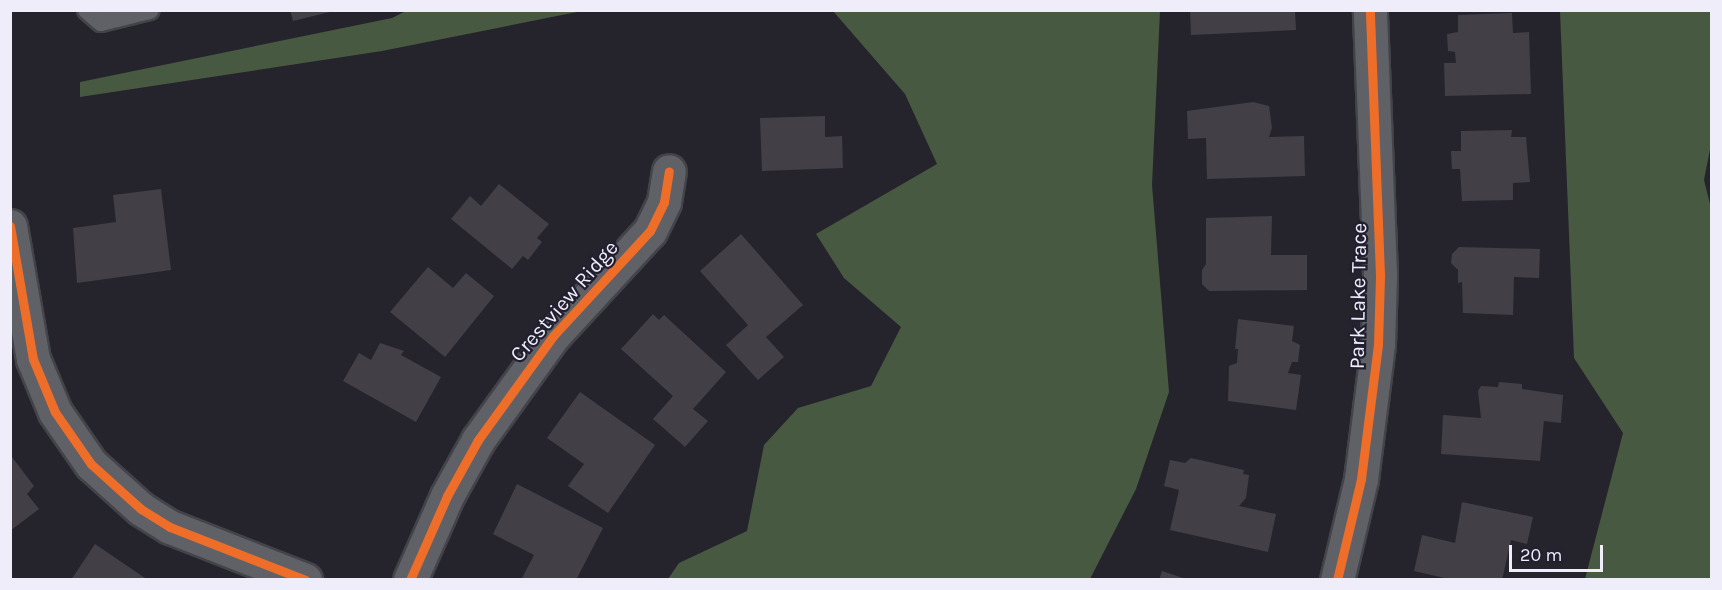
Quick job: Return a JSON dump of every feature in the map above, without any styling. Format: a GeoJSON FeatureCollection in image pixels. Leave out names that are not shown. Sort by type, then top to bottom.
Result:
{"type":"FeatureCollection","features":[{"type":"Feature","properties":{"kind":"street","name":"Park Lake Trace"},"geometry":{"type":"LineString","coordinates":[[1337,579],[1361,479],[1378,344],[1380,276],[1370,10]]}},
{"type":"Feature","properties":{"kind":"street","name":"Crestview Ridge"},"geometry":{"type":"LineString","coordinates":[[410,579],[447,496],[478,440],[553,336],[650,231],[664,202],[669,171]]}},
{"type":"Feature","properties":{"kind":"street"},"geometry":{"type":"LineString","coordinates":[[10,226],[33,359],[55,412],[92,464],[141,509],[170,527],[305,579]]}},
{"type":"Feature","properties":{"kind":"lane"},"geometry":{"type":"LineString","coordinates":[[87,10],[102,22],[150,10]]}},
{"type":"Feature","properties":{"kind":"green space"},"geometry":{"type":"Polygon","coordinates":[[[408,10],[582,11],[382,51],[80,97],[80,82],[392,18],[408,10]]]}},
{"type":"Feature","properties":{"kind":"green space"},"geometry":{"type":"Polygon","coordinates":[[[833,11],[1160,11],[1152,185],[1169,392],[1136,489],[1090,579],[668,579],[679,563],[747,531],[764,445],[798,408],[871,386],[901,327],[844,278],[816,234],[937,164],[905,94],[833,11]]]}},
{"type":"Feature","properties":{"kind":"green space"},"geometry":{"type":"Polygon","coordinates":[[[1560,11],[1711,11],[1712,139],[1704,180],[1712,212],[1711,579],[1585,579],[1623,433],[1574,358],[1560,11]]]}},
{"type":"Feature","properties":{"kind":"building"},"geometry":{"type":"Polygon","coordinates":[[[290,10],[334,10],[334,11],[293,21],[290,10]]]}},
{"type":"Feature","properties":{"kind":"building"},"geometry":{"type":"Polygon","coordinates":[[[1190,10],[1295,10],[1296,30],[1191,35],[1190,10]]]}},
{"type":"Feature","properties":{"kind":"building"},"geometry":{"type":"Polygon","coordinates":[[[1512,13],[1513,33],[1529,32],[1531,94],[1445,96],[1444,63],[1456,63],[1455,52],[1448,51],[1447,34],[1458,32],[1458,15],[1512,13]]]}},
{"type":"Feature","properties":{"kind":"building"},"geometry":{"type":"Polygon","coordinates":[[[1253,102],[1269,106],[1272,128],[1269,137],[1304,136],[1305,176],[1207,179],[1206,138],[1188,139],[1187,111],[1253,102]]]}},
{"type":"Feature","properties":{"kind":"building"},"geometry":{"type":"Polygon","coordinates":[[[825,116],[825,137],[842,136],[843,168],[762,171],[760,118],[825,116]]]}},
{"type":"Feature","properties":{"kind":"building"},"geometry":{"type":"Polygon","coordinates":[[[1512,130],[1511,137],[1526,137],[1530,182],[1513,183],[1513,200],[1462,201],[1460,169],[1452,169],[1451,151],[1461,151],[1461,131],[1512,130]]]}},
{"type":"Feature","properties":{"kind":"building"},"geometry":{"type":"Polygon","coordinates":[[[499,184],[549,224],[537,238],[542,242],[528,260],[523,256],[512,269],[451,219],[470,196],[481,206],[499,184]]]}},
{"type":"Feature","properties":{"kind":"building"},"geometry":{"type":"Polygon","coordinates":[[[161,189],[171,270],[77,283],[73,228],[116,222],[113,195],[161,189]]]}},
{"type":"Feature","properties":{"kind":"building"},"geometry":{"type":"Polygon","coordinates":[[[1272,216],[1271,255],[1307,255],[1307,290],[1209,291],[1202,284],[1202,270],[1206,264],[1206,218],[1272,216]]]}},
{"type":"Feature","properties":{"kind":"building"},"geometry":{"type":"Polygon","coordinates":[[[741,234],[803,305],[766,337],[784,357],[758,380],[726,345],[748,325],[700,271],[741,234]]]}},
{"type":"Feature","properties":{"kind":"building"},"geometry":{"type":"Polygon","coordinates":[[[1459,247],[1540,249],[1539,278],[1514,277],[1513,315],[1463,313],[1462,282],[1458,283],[1458,270],[1451,263],[1452,254],[1459,247]]]}},
{"type":"Feature","properties":{"kind":"building"},"geometry":{"type":"Polygon","coordinates":[[[428,267],[453,288],[466,273],[494,296],[445,357],[390,312],[428,267]]]}},
{"type":"Feature","properties":{"kind":"building"},"geometry":{"type":"Polygon","coordinates":[[[653,314],[659,320],[664,315],[726,372],[693,409],[708,421],[685,447],[653,419],[673,396],[621,349],[653,314]]]}},
{"type":"Feature","properties":{"kind":"building"},"geometry":{"type":"Polygon","coordinates":[[[1238,319],[1294,326],[1292,341],[1300,345],[1298,362],[1292,362],[1288,373],[1301,375],[1296,410],[1228,401],[1229,366],[1237,363],[1238,349],[1235,349],[1238,319]]]}},
{"type":"Feature","properties":{"kind":"building"},"geometry":{"type":"Polygon","coordinates":[[[380,343],[404,351],[401,355],[441,377],[416,422],[343,381],[359,353],[371,360],[380,343]]]}},
{"type":"Feature","properties":{"kind":"building"},"geometry":{"type":"Polygon","coordinates":[[[1499,382],[1522,384],[1522,389],[1563,395],[1561,423],[1544,421],[1540,461],[1441,454],[1443,415],[1481,418],[1478,391],[1481,386],[1498,387],[1499,382]]]}},
{"type":"Feature","properties":{"kind":"building"},"geometry":{"type":"Polygon","coordinates":[[[580,392],[655,445],[608,513],[568,486],[584,464],[547,438],[580,392]]]}},
{"type":"Feature","properties":{"kind":"building"},"geometry":{"type":"Polygon","coordinates":[[[12,457],[34,486],[27,494],[39,509],[10,531],[12,457]]]}},
{"type":"Feature","properties":{"kind":"building"},"geometry":{"type":"Polygon","coordinates":[[[1191,458],[1244,470],[1243,474],[1249,475],[1246,498],[1239,506],[1276,514],[1268,552],[1170,530],[1179,490],[1164,486],[1170,460],[1185,463],[1191,458]]]}},
{"type":"Feature","properties":{"kind":"building"},"geometry":{"type":"Polygon","coordinates":[[[517,484],[603,528],[576,580],[521,580],[534,555],[493,534],[517,484]]]}},
{"type":"Feature","properties":{"kind":"building"},"geometry":{"type":"Polygon","coordinates":[[[1462,502],[1533,517],[1527,544],[1511,540],[1502,580],[1453,580],[1414,571],[1422,535],[1455,543],[1462,502]]]}},
{"type":"Feature","properties":{"kind":"building"},"geometry":{"type":"Polygon","coordinates":[[[95,544],[148,580],[71,580],[95,544]]]}},
{"type":"Feature","properties":{"kind":"building"},"geometry":{"type":"Polygon","coordinates":[[[1162,571],[1186,579],[1186,580],[1159,580],[1162,571]]]}},
{"type":"Feature","properties":{"kind":"cycle path"},"geometry":{"type":"LineString","coordinates":[[1337,580],[1361,479],[1378,344],[1380,275],[1370,10]]}},
{"type":"Feature","properties":{"kind":"cycle path"},"geometry":{"type":"LineString","coordinates":[[410,580],[447,496],[478,440],[553,336],[650,231],[664,202],[669,171]]}},
{"type":"Feature","properties":{"kind":"cycle path"},"geometry":{"type":"LineString","coordinates":[[10,226],[33,359],[55,412],[91,464],[141,509],[170,527],[305,580]]}}]}
